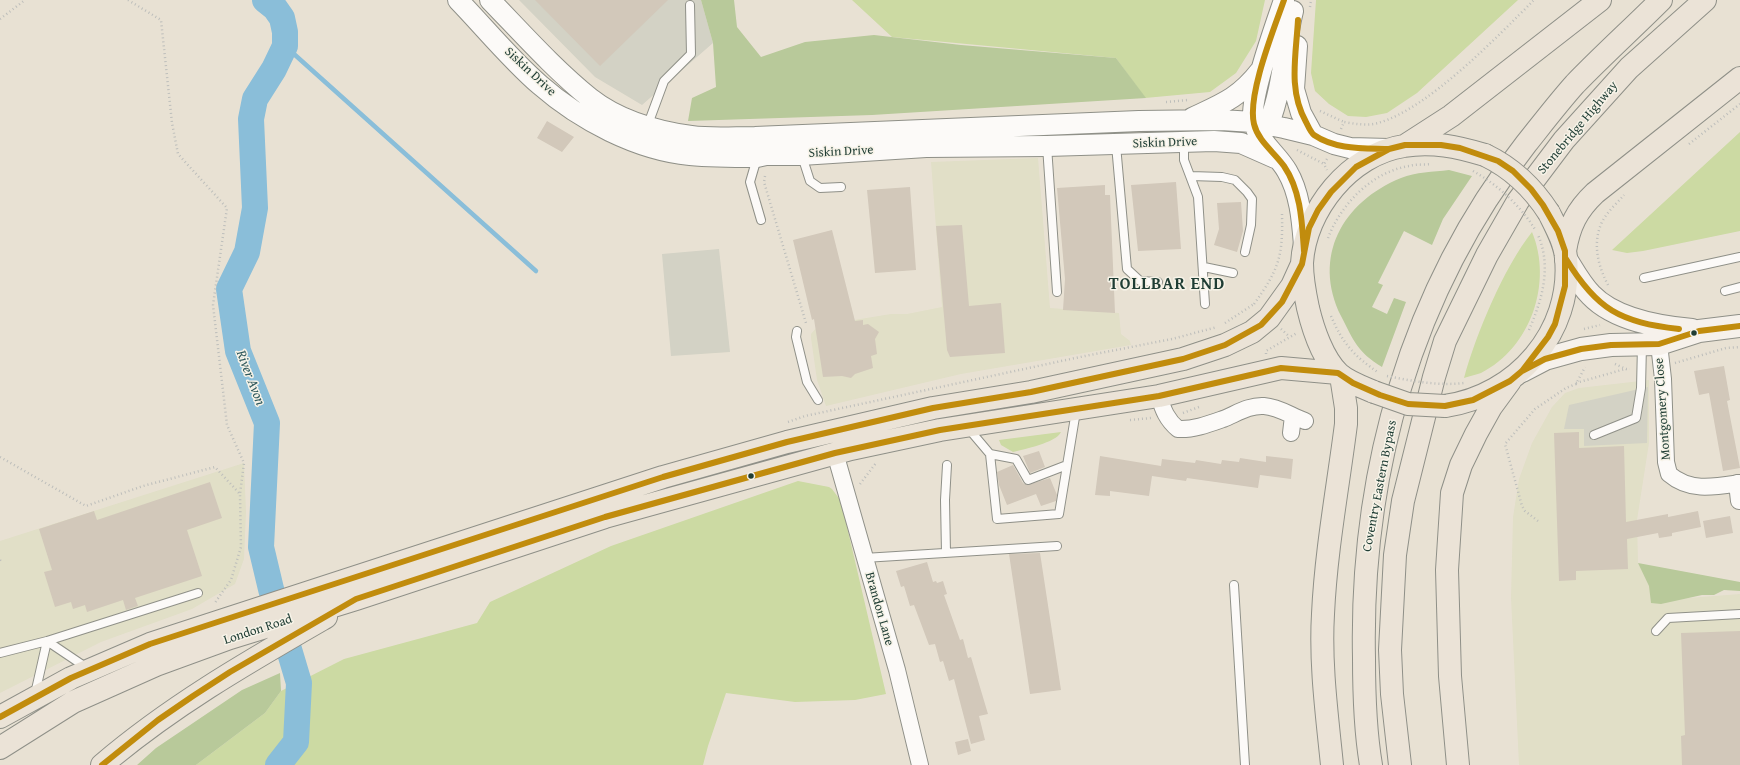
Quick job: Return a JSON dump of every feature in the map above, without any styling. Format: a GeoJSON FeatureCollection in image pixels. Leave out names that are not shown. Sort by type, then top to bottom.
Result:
{"type":"FeatureCollection","features":[{"type":"Feature","properties":{"kind":"highway"},"geometry":{"type":"LineString","coordinates":[[1332,765],[1326,701],[1323,615],[1328,542],[1346,424],[1346,408],[1339,374],[1325,353],[1322,321],[1305,294],[1303,257],[1309,228],[1318,210],[1331,192],[1356,167],[1397,147],[1451,116],[1600,0]]}},
{"type":"Feature","properties":{"kind":"highway","name":"Coventry Eastern Bypass"},"geometry":{"type":"LineString","coordinates":[[1370,765],[1364,677],[1363,614],[1368,537],[1386,438],[1410,357],[1428,308],[1455,252],[1484,205],[1525,145],[1575,85],[1661,0]]}},
{"type":"Feature","properties":{"kind":"highway","name":"Stonebridge Highway"},"geometry":{"type":"LineString","coordinates":[[1455,319],[1487,255],[1518,201],[1564,140],[1629,68],[1705,0]]}},
{"type":"Feature","properties":{"kind":"highway"},"geometry":{"type":"LineString","coordinates":[[1458,765],[1450,676],[1446,570],[1452,493],[1461,465],[1491,407],[1516,376],[1535,356],[1555,324],[1565,286],[1567,237],[1581,206],[1595,193],[1740,78]]}},
{"type":"Feature","properties":{"kind":"highway"},"geometry":{"type":"LineString","coordinates":[[1397,147],[1441,145],[1460,148],[1479,163],[1513,171],[1531,189],[1548,213],[1566,255]]}},
{"type":"Feature","properties":{"kind":"highway","name":"London Road"},"geometry":{"type":"LineString","coordinates":[[0,717],[90,670],[150,644],[221,621],[328,603],[663,477],[787,442],[933,408],[1031,392],[1183,359],[1225,345],[1252,332],[1262,311],[1292,286],[1303,257]]}},
{"type":"Feature","properties":{"kind":"highway","name":"Coventry Eastern Bypass"},"geometry":{"type":"LineString","coordinates":[[1400,765],[1392,694],[1390,650],[1395,555],[1403,501],[1420,429],[1445,341],[1455,319]]}},
{"type":"Feature","properties":{"kind":"highway"},"geometry":{"type":"LineString","coordinates":[[102,765],[158,720],[230,672],[328,603],[356,599],[606,517],[835,453],[967,426],[1159,396],[1281,368],[1339,374],[1376,382],[1408,404],[1429,406],[1459,404],[1473,400],[1516,376]]}},
{"type":"Feature","properties":{"kind":"highway","name":"London Road"},"geometry":{"type":"LineString","coordinates":[[0,748],[73,702],[156,665],[221,621]]}},
{"type":"Feature","properties":{"kind":"main road"},"geometry":{"type":"LineString","coordinates":[[1566,255],[1580,282],[1591,295],[1612,310],[1649,325],[1699,331],[1736,329]]}},
{"type":"Feature","properties":{"kind":"main road"},"geometry":{"type":"LineString","coordinates":[[1516,376],[1545,360],[1581,349],[1611,345],[1650,344],[1699,331]]}},
{"type":"Feature","properties":{"kind":"street","name":"Siskin Drive"},"geometry":{"type":"LineString","coordinates":[[458,0],[540,85],[573,110],[599,126],[644,135],[693,136],[801,155],[926,147],[1047,146],[1184,141],[1228,141],[1241,143],[1275,158]]}},
{"type":"Feature","properties":{"kind":"street","name":"Siskin Drive"},"geometry":{"type":"LineString","coordinates":[[490,0],[558,69],[591,99],[622,117],[644,135]]}},
{"type":"Feature","properties":{"kind":"street"},"geometry":{"type":"LineString","coordinates":[[1284,0],[1262,69],[1255,102],[1260,127],[1275,158],[1287,171],[1296,194],[1302,214],[1303,257]]}},
{"type":"Feature","properties":{"kind":"street"},"geometry":{"type":"LineString","coordinates":[[1241,143],[1260,127],[1279,86],[1286,39],[1297,0]]}},
{"type":"Feature","properties":{"kind":"street"},"geometry":{"type":"LineString","coordinates":[[1297,0],[1294,89],[1301,112],[1313,135]]}},
{"type":"Feature","properties":{"kind":"street"},"geometry":{"type":"LineString","coordinates":[[1185,121],[1229,101],[1239,94],[1262,69]]}},
{"type":"Feature","properties":{"kind":"street","name":"Siskin Drive"},"geometry":{"type":"LineString","coordinates":[[758,148],[1139,121],[1185,121],[1260,127],[1313,135],[1334,144],[1350,148],[1397,147]]}},
{"type":"Feature","properties":{"kind":"street","name":"Montgomery Close"},"geometry":{"type":"LineString","coordinates":[[1650,344],[1663,379],[1666,462],[1669,474],[1683,484],[1693,486],[1716,486],[1738,483],[1739,501]]}},
{"type":"Feature","properties":{"kind":"street"},"geometry":{"type":"LineString","coordinates":[[1159,396],[1163,410],[1171,423],[1178,429],[1194,428],[1223,419],[1248,408],[1263,406],[1283,410],[1299,419],[1291,433]]}},
{"type":"Feature","properties":{"kind":"street","name":"Brandon Lane"},"geometry":{"type":"LineString","coordinates":[[835,453],[897,670],[920,765]]}},
{"type":"Feature","properties":{"kind":"lane"},"geometry":{"type":"LineString","coordinates":[[644,135],[664,81],[691,54],[690,5]]}},
{"type":"Feature","properties":{"kind":"lane"},"geometry":{"type":"LineString","coordinates":[[1184,141],[1184,160],[1198,197],[1204,267],[1205,304]]}},
{"type":"Feature","properties":{"kind":"lane"},"geometry":{"type":"LineString","coordinates":[[1116,144],[1128,269],[1140,281],[1158,282]]}},
{"type":"Feature","properties":{"kind":"lane"},"geometry":{"type":"LineString","coordinates":[[1047,146],[1057,292]]}},
{"type":"Feature","properties":{"kind":"lane"},"geometry":{"type":"LineString","coordinates":[[758,148],[750,182],[761,220]]}},
{"type":"Feature","properties":{"kind":"lane"},"geometry":{"type":"LineString","coordinates":[[801,155],[810,181],[820,188],[841,187]]}},
{"type":"Feature","properties":{"kind":"lane"},"geometry":{"type":"LineString","coordinates":[[1191,176],[1222,177],[1234,180],[1252,199],[1251,225],[1245,252]]}},
{"type":"Feature","properties":{"kind":"lane"},"geometry":{"type":"LineString","coordinates":[[1644,278],[1740,257]]}},
{"type":"Feature","properties":{"kind":"lane"},"geometry":{"type":"LineString","coordinates":[[1204,267],[1233,273]]}},
{"type":"Feature","properties":{"kind":"lane"},"geometry":{"type":"LineString","coordinates":[[1725,292],[1740,286]]}},
{"type":"Feature","properties":{"kind":"lane"},"geometry":{"type":"LineString","coordinates":[[797,332],[796,337],[807,382],[818,400]]}},
{"type":"Feature","properties":{"kind":"lane"},"geometry":{"type":"LineString","coordinates":[[1594,435],[1636,418],[1650,344]]}},
{"type":"Feature","properties":{"kind":"lane"},"geometry":{"type":"LineString","coordinates":[[967,426],[990,454],[997,519],[1059,514],[1077,408]]}},
{"type":"Feature","properties":{"kind":"lane"},"geometry":{"type":"LineString","coordinates":[[990,454],[1016,458],[1028,480],[1067,465]]}},
{"type":"Feature","properties":{"kind":"lane"},"geometry":{"type":"LineString","coordinates":[[946,553],[945,500],[947,465]]}},
{"type":"Feature","properties":{"kind":"lane"},"geometry":{"type":"LineString","coordinates":[[864,558],[1057,546]]}},
{"type":"Feature","properties":{"kind":"lane"},"geometry":{"type":"LineString","coordinates":[[1234,585],[1245,765]]}},
{"type":"Feature","properties":{"kind":"lane"},"geometry":{"type":"LineString","coordinates":[[0,653],[47,641],[198,593]]}},
{"type":"Feature","properties":{"kind":"lane"},"geometry":{"type":"LineString","coordinates":[[1656,631],[1668,618],[1740,614]]}},
{"type":"Feature","properties":{"kind":"lane"},"geometry":{"type":"LineString","coordinates":[[47,641],[90,670]]}},
{"type":"Feature","properties":{"kind":"lane"},"geometry":{"type":"LineString","coordinates":[[34,698],[47,641]]}},
{"type":"Feature","properties":{"kind":"path"},"geometry":{"type":"LineString","coordinates":[[0,19],[26,0]]}},
{"type":"Feature","properties":{"kind":"path"},"geometry":{"type":"LineString","coordinates":[[128,0],[161,20],[172,123],[178,154],[227,208],[213,305],[227,425],[244,463],[240,494],[241,547],[231,580],[215,603],[221,621]]}},
{"type":"Feature","properties":{"kind":"path"},"geometry":{"type":"LineString","coordinates":[[1339,133],[1344,122],[1361,125],[1377,123],[1414,106],[1490,43],[1534,0]]}},
{"type":"Feature","properties":{"kind":"path"},"geometry":{"type":"LineString","coordinates":[[1686,146],[1740,104]]}},
{"type":"Feature","properties":{"kind":"path"},"geometry":{"type":"LineString","coordinates":[[758,148],[764,182],[807,327],[797,332]]}},
{"type":"Feature","properties":{"kind":"path"},"geometry":{"type":"LineString","coordinates":[[1294,148],[1324,164],[1327,170]]}},
{"type":"Feature","properties":{"kind":"path"},"geometry":{"type":"LineString","coordinates":[[1324,164],[1328,156]]}},
{"type":"Feature","properties":{"kind":"path"},"geometry":{"type":"LineString","coordinates":[[1466,168],[1479,163],[1490,181],[1510,198],[1536,231],[1543,253],[1544,284],[1541,300],[1527,334]]}},
{"type":"Feature","properties":{"kind":"path"},"geometry":{"type":"LineString","coordinates":[[1325,245],[1340,214],[1370,182],[1389,172],[1409,166],[1432,164]]}},
{"type":"Feature","properties":{"kind":"path"},"geometry":{"type":"LineString","coordinates":[[1611,290],[1601,270],[1596,241],[1602,221],[1625,193]]}},
{"type":"Feature","properties":{"kind":"path"},"geometry":{"type":"LineString","coordinates":[[804,416],[1080,356],[1172,339],[1220,326],[1240,315],[1262,311],[1267,287],[1277,267],[1282,241],[1281,207]]}},
{"type":"Feature","properties":{"kind":"path"},"geometry":{"type":"LineString","coordinates":[[1290,337],[1322,321],[1329,311]]}},
{"type":"Feature","properties":{"kind":"path"},"geometry":{"type":"LineString","coordinates":[[1322,321],[1340,336],[1348,348],[1362,362],[1376,382],[1453,384],[1469,381]]}},
{"type":"Feature","properties":{"kind":"path"},"geometry":{"type":"LineString","coordinates":[[1576,384],[1586,365]]}},
{"type":"Feature","properties":{"kind":"path"},"geometry":{"type":"LineString","coordinates":[[1538,521],[1525,511],[1522,506],[1505,444],[1535,410],[1566,388],[1626,369]]}},
{"type":"Feature","properties":{"kind":"path"},"geometry":{"type":"LineString","coordinates":[[0,456],[86,506],[143,486],[215,467],[240,494]]}},
{"type":"Feature","properties":{"kind":"shaded area"},"geometry":{"type":"Polygon","coordinates":[[[519,0],[701,0],[713,43],[642,105],[595,77],[519,0]]]}},
{"type":"Feature","properties":{"kind":"shaded area"},"geometry":{"type":"Polygon","coordinates":[[[1038,158],[1050,308],[1119,313],[1121,334],[1130,341],[1131,345],[961,374],[826,406],[817,380],[811,338],[811,334],[816,328],[848,321],[891,314],[907,314],[942,307],[931,162],[1038,158]]]}},
{"type":"Feature","properties":{"kind":"shaded area"},"geometry":{"type":"Polygon","coordinates":[[[719,249],[730,352],[671,356],[662,254],[719,249]]]}},
{"type":"Feature","properties":{"kind":"shaded area"},"geometry":{"type":"Polygon","coordinates":[[[1649,380],[1649,443],[1637,520],[1638,563],[1661,604],[1676,599],[1740,594],[1740,765],[1519,765],[1511,598],[1513,517],[1519,479],[1532,443],[1552,407],[1565,393],[1579,388],[1649,380]]]}},
{"type":"Feature","properties":{"kind":"shaded area"},"geometry":{"type":"Polygon","coordinates":[[[1648,387],[1647,443],[1584,446],[1584,429],[1564,429],[1569,405],[1648,387]]]}},
{"type":"Feature","properties":{"kind":"shaded area"},"geometry":{"type":"Polygon","coordinates":[[[244,463],[246,512],[244,559],[235,584],[192,609],[101,642],[0,693],[0,541],[244,463]]]}},
{"type":"Feature","properties":{"kind":"green space"},"geometry":{"type":"Polygon","coordinates":[[[701,0],[734,0],[737,27],[761,57],[805,42],[874,35],[961,45],[1116,58],[1146,98],[872,115],[688,121],[692,98],[716,87],[713,43],[701,0]]]}},
{"type":"Feature","properties":{"kind":"green space"},"geometry":{"type":"Polygon","coordinates":[[[852,0],[1265,0],[1256,41],[1236,73],[1210,92],[1145,98],[1116,58],[892,37],[852,0]]]}},
{"type":"Feature","properties":{"kind":"green space"},"geometry":{"type":"Polygon","coordinates":[[[1316,0],[1518,0],[1417,93],[1387,113],[1366,117],[1348,116],[1329,104],[1315,91],[1311,73],[1316,0]]]}},
{"type":"Feature","properties":{"kind":"green space"},"geometry":{"type":"Polygon","coordinates":[[[1740,132],[1740,231],[1643,251],[1627,253],[1612,250],[1740,132]]]}},
{"type":"Feature","properties":{"kind":"green space"},"geometry":{"type":"Polygon","coordinates":[[[1449,170],[1472,176],[1443,219],[1432,245],[1404,231],[1378,283],[1383,285],[1372,307],[1387,314],[1394,298],[1406,302],[1382,367],[1361,351],[1341,316],[1333,294],[1330,273],[1332,253],[1338,234],[1348,217],[1363,201],[1380,188],[1407,176],[1419,173],[1449,170]]]}},
{"type":"Feature","properties":{"kind":"green space"},"geometry":{"type":"Polygon","coordinates":[[[1532,232],[1538,251],[1540,272],[1538,292],[1533,312],[1525,331],[1513,347],[1498,362],[1481,373],[1464,378],[1483,322],[1501,282],[1511,263],[1532,232]]]}},
{"type":"Feature","properties":{"kind":"green space"},"geometry":{"type":"Polygon","coordinates":[[[1061,432],[1058,436],[1047,442],[1013,452],[1001,445],[999,440],[1061,432]]]}},
{"type":"Feature","properties":{"kind":"green space"},"geometry":{"type":"Polygon","coordinates":[[[798,481],[829,487],[841,501],[886,694],[855,700],[795,702],[726,693],[703,765],[196,765],[265,713],[281,691],[344,659],[477,623],[490,602],[611,546],[798,481]]]}},
{"type":"Feature","properties":{"kind":"green space"},"geometry":{"type":"Polygon","coordinates":[[[1638,563],[1740,582],[1740,591],[1724,590],[1714,595],[1702,595],[1661,604],[1651,603],[1649,586],[1638,563]]]}},
{"type":"Feature","properties":{"kind":"green space"},"geometry":{"type":"Polygon","coordinates":[[[280,673],[281,691],[265,713],[196,765],[137,765],[156,748],[242,690],[280,673]]]}},
{"type":"Feature","properties":{"kind":"building"},"geometry":{"type":"Polygon","coordinates":[[[535,0],[668,0],[600,66],[535,0]]]}},
{"type":"Feature","properties":{"kind":"building"},"geometry":{"type":"Polygon","coordinates":[[[547,121],[574,137],[562,152],[537,138],[547,121]]]}},
{"type":"Feature","properties":{"kind":"building"},"geometry":{"type":"Polygon","coordinates":[[[1176,182],[1181,249],[1138,251],[1131,185],[1176,182]]]}},
{"type":"Feature","properties":{"kind":"building"},"geometry":{"type":"Polygon","coordinates":[[[1105,185],[1105,195],[1110,195],[1115,313],[1063,310],[1065,279],[1057,188],[1105,185]]]}},
{"type":"Feature","properties":{"kind":"building"},"geometry":{"type":"Polygon","coordinates":[[[910,187],[916,270],[875,273],[867,190],[910,187]]]}},
{"type":"Feature","properties":{"kind":"building"},"geometry":{"type":"Polygon","coordinates":[[[1241,202],[1243,231],[1237,252],[1214,245],[1219,229],[1217,203],[1241,202]]]}},
{"type":"Feature","properties":{"kind":"building"},"geometry":{"type":"Polygon","coordinates":[[[962,225],[969,306],[1001,303],[1005,353],[950,357],[947,350],[936,226],[962,225]]]}},
{"type":"Feature","properties":{"kind":"building"},"geometry":{"type":"Polygon","coordinates":[[[832,230],[855,321],[863,320],[863,325],[868,324],[879,332],[875,339],[877,354],[871,356],[873,368],[855,374],[851,378],[842,376],[823,377],[814,319],[812,320],[793,240],[832,230]]]}},
{"type":"Feature","properties":{"kind":"building"},"geometry":{"type":"Polygon","coordinates":[[[1724,366],[1730,400],[1727,401],[1740,468],[1723,471],[1709,393],[1699,395],[1694,371],[1724,366]]]}},
{"type":"Feature","properties":{"kind":"building"},"geometry":{"type":"Polygon","coordinates":[[[1579,432],[1579,448],[1624,446],[1626,522],[1668,514],[1668,517],[1698,511],[1701,527],[1672,533],[1672,536],[1659,538],[1658,533],[1627,539],[1628,569],[1576,571],[1576,580],[1559,581],[1554,433],[1579,432]]]}},
{"type":"Feature","properties":{"kind":"building"},"geometry":{"type":"Polygon","coordinates":[[[1039,451],[1045,467],[1030,473],[1023,456],[1039,451]]]}},
{"type":"Feature","properties":{"kind":"building"},"geometry":{"type":"Polygon","coordinates":[[[1100,456],[1161,466],[1162,459],[1195,463],[1196,460],[1221,464],[1222,460],[1239,462],[1240,458],[1266,462],[1266,456],[1293,459],[1291,479],[1260,475],[1258,488],[1187,478],[1186,481],[1152,476],[1149,496],[1110,491],[1110,496],[1095,495],[1100,456]]]}},
{"type":"Feature","properties":{"kind":"building"},"geometry":{"type":"Polygon","coordinates":[[[1013,465],[1023,483],[1027,485],[1050,478],[1057,495],[1056,501],[1041,506],[1036,494],[1007,505],[999,485],[997,472],[1013,465]]]}},
{"type":"Feature","properties":{"kind":"building"},"geometry":{"type":"Polygon","coordinates":[[[210,482],[222,518],[187,530],[202,576],[135,598],[138,606],[126,610],[123,600],[87,612],[85,605],[73,609],[71,602],[55,607],[44,572],[52,570],[39,529],[94,511],[97,520],[210,482]]]}},
{"type":"Feature","properties":{"kind":"building"},"geometry":{"type":"Polygon","coordinates":[[[1730,516],[1733,533],[1706,538],[1703,521],[1730,516]]]}},
{"type":"Feature","properties":{"kind":"building"},"geometry":{"type":"Polygon","coordinates":[[[1040,553],[1061,690],[1030,694],[1009,554],[1040,553]]]}},
{"type":"Feature","properties":{"kind":"building"},"geometry":{"type":"Polygon","coordinates":[[[927,562],[933,582],[936,581],[937,583],[943,581],[947,594],[944,595],[960,640],[963,639],[968,658],[971,657],[988,714],[979,716],[985,740],[971,744],[954,679],[949,681],[943,661],[940,662],[935,644],[929,645],[914,605],[910,606],[904,586],[901,587],[896,571],[927,562]]]}},
{"type":"Feature","properties":{"kind":"building"},"geometry":{"type":"Polygon","coordinates":[[[1740,631],[1740,765],[1682,765],[1681,736],[1685,735],[1681,633],[1740,631]]]}},
{"type":"Feature","properties":{"kind":"building"},"geometry":{"type":"Polygon","coordinates":[[[968,739],[971,751],[958,755],[955,742],[968,739]]]}},
{"type":"Feature","properties":{"kind":"waterway","name":"River Avon"},"geometry":{"type":"LineString","coordinates":[[265,0],[275,8],[282,18],[285,32],[285,46],[274,69],[255,99],[251,119],[255,208],[247,252],[229,289],[238,351],[267,423],[261,547],[271,589],[299,683],[296,742],[278,765]]}},
{"type":"Feature","properties":{"kind":"waterway"},"geometry":{"type":"LineString","coordinates":[[285,46],[536,271]]}},
{"type":"Feature","properties":{"kind":"transit line"},"geometry":{"type":"LineString","coordinates":[[1284,0],[1268,44],[1258,80],[1254,96],[1253,112],[1254,124],[1259,136],[1284,166],[1294,186],[1300,207],[1304,251]]}},
{"type":"Feature","properties":{"kind":"transit line"},"geometry":{"type":"LineString","coordinates":[[1298,20],[1294,72],[1295,85],[1300,110],[1312,133],[1323,140],[1341,146],[1389,149]]}},
{"type":"Feature","properties":{"kind":"transit line"},"geometry":{"type":"LineString","coordinates":[[0,717],[71,678],[150,644],[663,477],[787,442],[933,408],[1031,392],[1183,359],[1225,345],[1261,325],[1282,302],[1302,264],[1309,228],[1318,210],[1331,192],[1356,167],[1389,149],[1405,145],[1441,145],[1460,148],[1498,161],[1513,171],[1531,189],[1543,205],[1558,231],[1565,251],[1565,286],[1555,324],[1548,337],[1522,371],[1510,381],[1473,400],[1445,406],[1408,404],[1380,395],[1353,383],[1338,373],[1281,368],[1159,396],[940,430],[835,453],[605,517],[356,599],[230,672],[193,696],[158,720],[102,765]]}},
{"type":"Feature","properties":{"kind":"transit line"},"geometry":{"type":"LineString","coordinates":[[1566,259],[1588,290],[1600,302],[1612,310],[1625,317],[1641,322],[1679,329]]}},
{"type":"Feature","properties":{"kind":"transit line"},"geometry":{"type":"LineString","coordinates":[[1522,371],[1545,359],[1581,349],[1611,345],[1659,344],[1699,331],[1740,326]]}},
{"type":"Feature","properties":{"kind":"district","name":"TOLLBAR END"},"geometry":{"type":"Point","coordinates":[1167,285]}}]}
